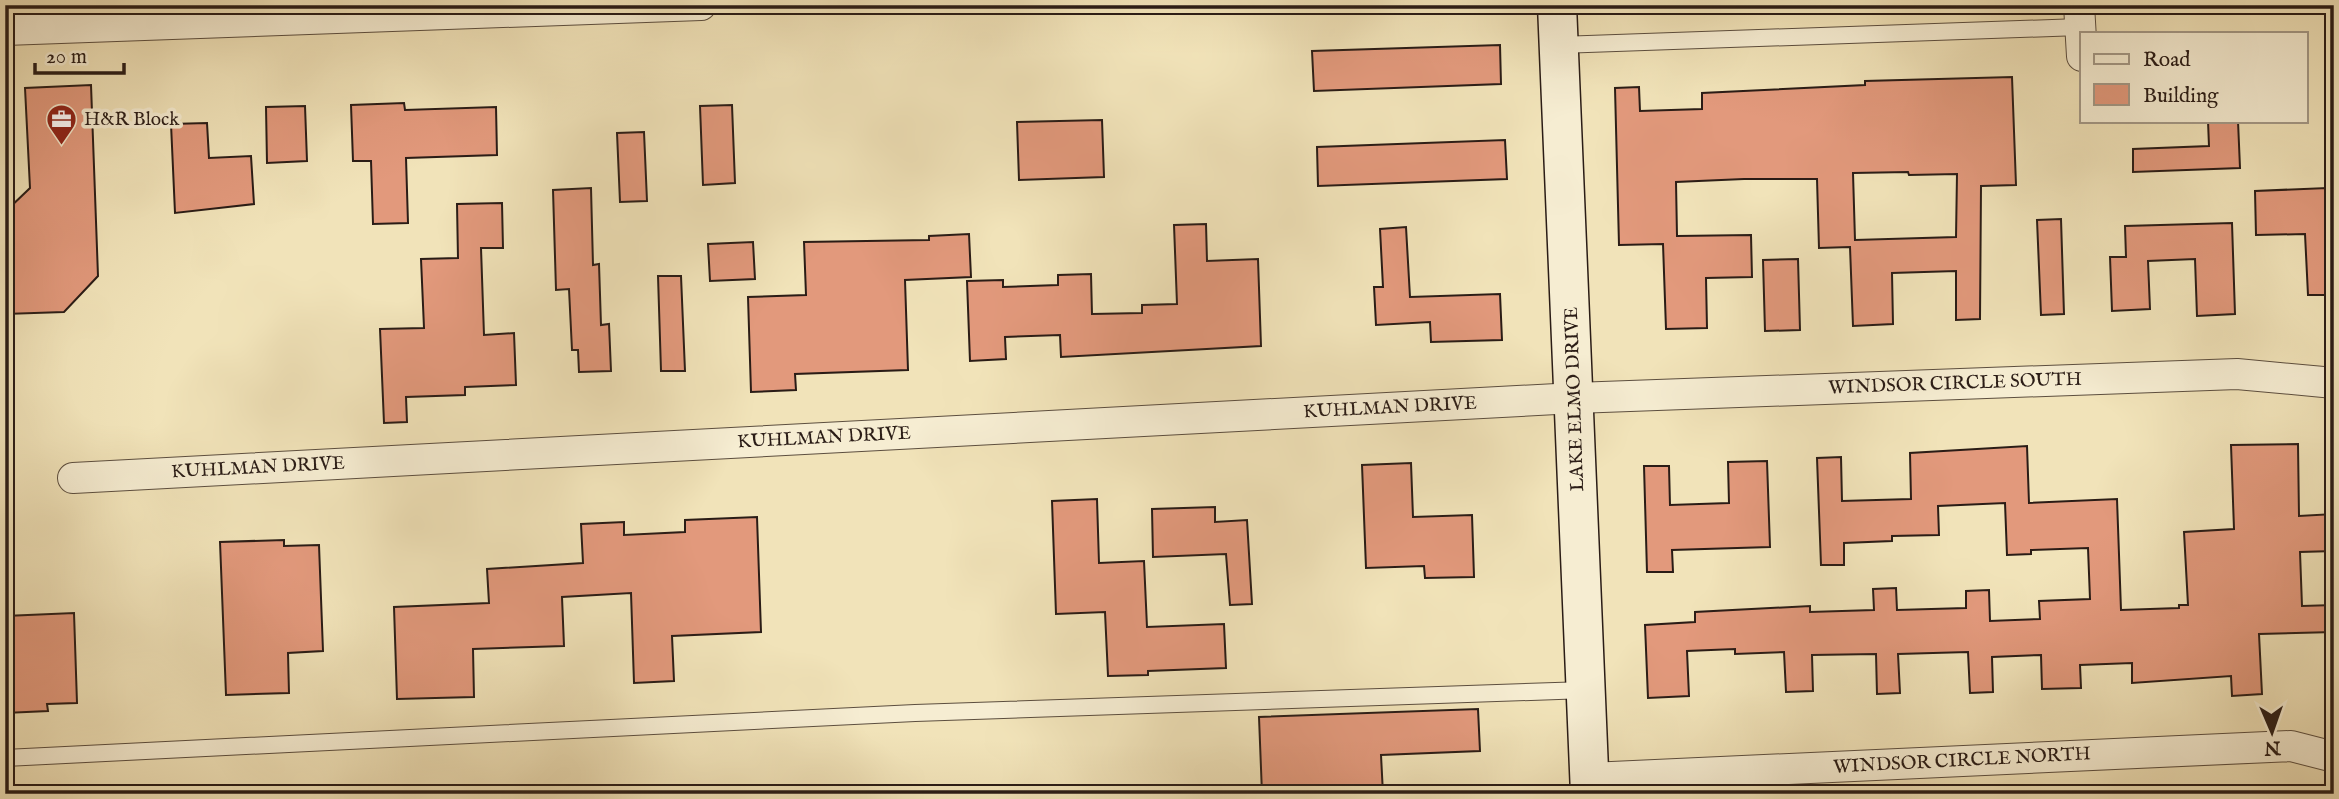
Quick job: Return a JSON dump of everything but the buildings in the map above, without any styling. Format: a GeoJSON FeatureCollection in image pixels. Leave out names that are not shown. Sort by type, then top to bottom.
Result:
{"type":"FeatureCollection","features":[{"type":"Feature","properties":{"kind":"main road","name":"LAKE ELMO DRIVE"},"geometry":{"type":"LineString","coordinates":[[1557,5],[1576,398],[1590,786]]}},
{"type":"Feature","properties":{"kind":"street"},"geometry":{"type":"LineString","coordinates":[[5,30],[701,5]]}},
{"type":"Feature","properties":{"kind":"street","name":"WINDSOR CIRCLE SOUTH"},"geometry":{"type":"LineString","coordinates":[[1576,398],[2237,373],[2334,383]]}},
{"type":"Feature","properties":{"kind":"street","name":"KUHLMAN DRIVE"},"geometry":{"type":"LineString","coordinates":[[73,478],[1576,398]]}},
{"type":"Feature","properties":{"kind":"street","name":"WINDSOR CIRCLE NORTH"},"geometry":{"type":"LineString","coordinates":[[1590,786],[2291,746],[2334,757]]}},
{"type":"Feature","properties":{"kind":"lane"},"geometry":{"type":"LineString","coordinates":[[1559,45],[2080,29]]}},
{"type":"Feature","properties":{"kind":"lane"},"geometry":{"type":"LineString","coordinates":[[5,758],[915,713],[1586,690]]}},
{"type":"Feature","properties":{"kind":"place","name":"H&R Block"},"geometry":{"type":"Point","coordinates":[61,147]}}]}
